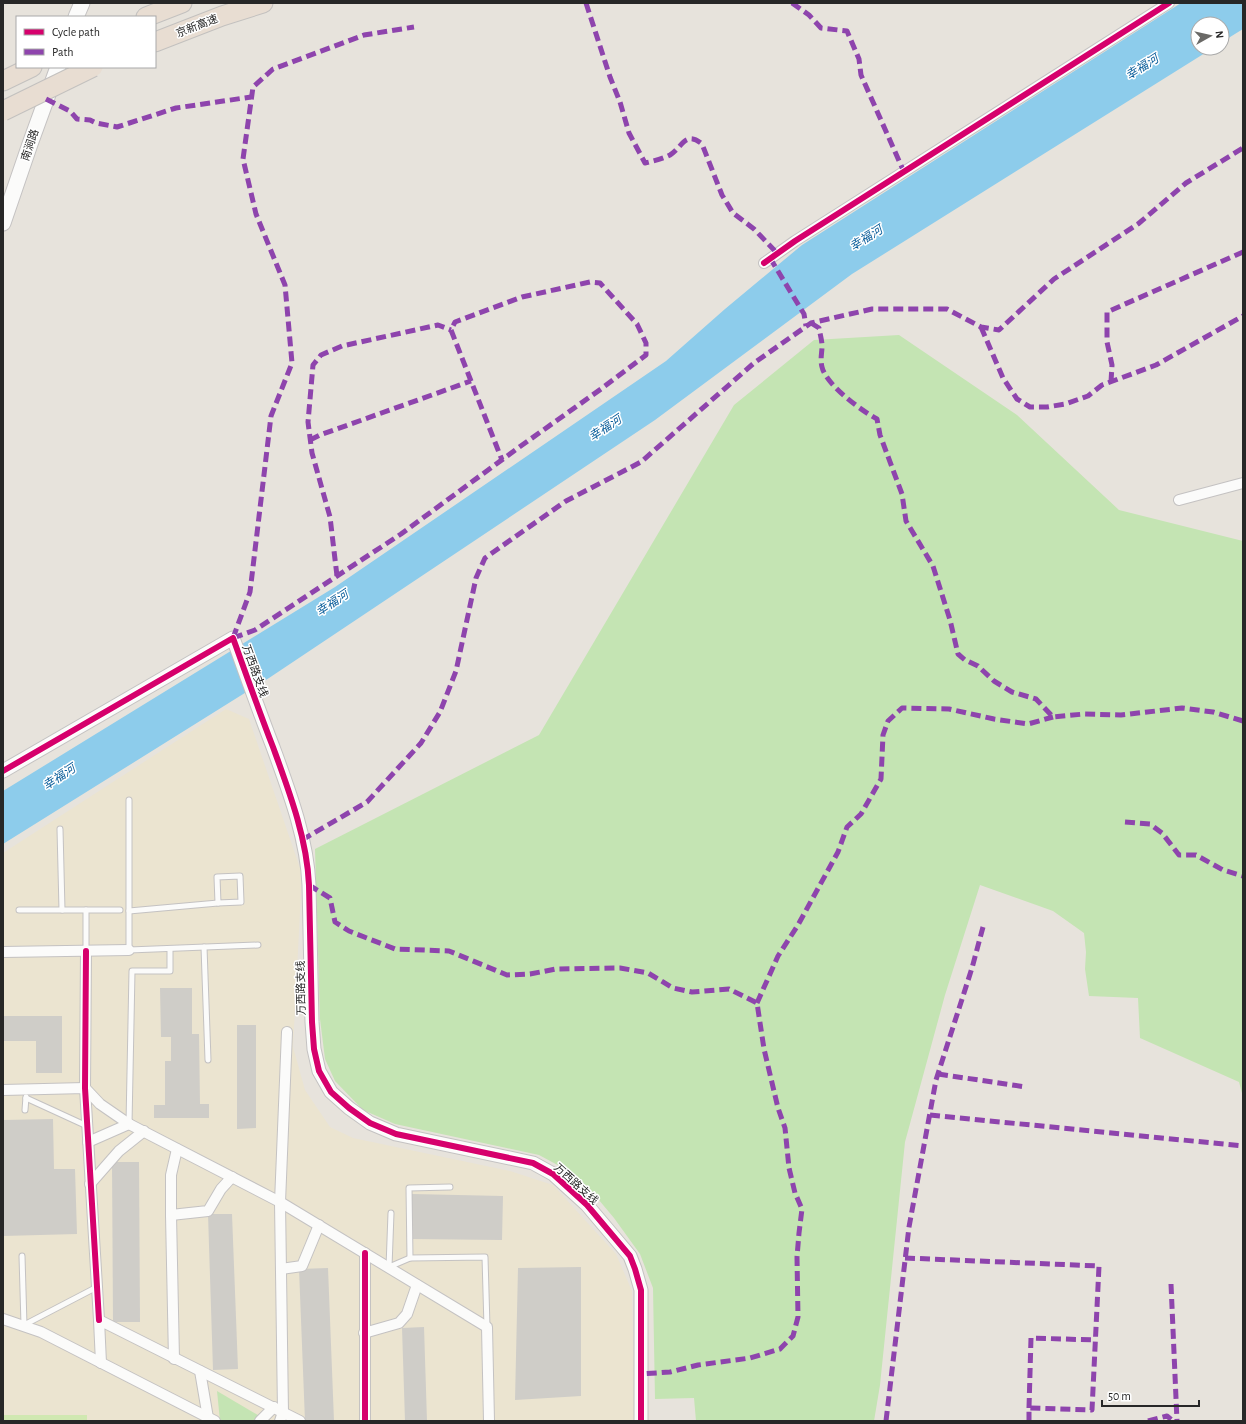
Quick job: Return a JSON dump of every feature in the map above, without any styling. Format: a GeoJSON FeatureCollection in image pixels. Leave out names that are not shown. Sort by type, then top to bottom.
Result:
{"type":"FeatureCollection","features":[{"type":"Feature","properties":{"kind":"highway"},"geometry":{"type":"LineString","coordinates":[[149,16],[182,3]]}},
{"type":"Feature","properties":{"kind":"highway","name":"京新高速"},"geometry":{"type":"LineString","coordinates":[[156,42],[222,16],[263,3]]}},
{"type":"Feature","properties":{"kind":"highway"},"geometry":{"type":"LineString","coordinates":[[3,81],[30,68]]}},
{"type":"Feature","properties":{"kind":"highway"},"geometry":{"type":"LineString","coordinates":[[3,111],[91,68]]}},
{"type":"Feature","properties":{"kind":"main road"},"geometry":{"type":"LineString","coordinates":[[76,16],[82,3]]}},
{"type":"Feature","properties":{"kind":"main road","name":"南涧路"},"geometry":{"type":"LineString","coordinates":[[3,223],[58,68]]}},
{"type":"Feature","properties":{"kind":"street"},"geometry":{"type":"LineString","coordinates":[[764,263],[795,241],[1169,3]]}},
{"type":"Feature","properties":{"kind":"street"},"geometry":{"type":"LineString","coordinates":[[1179,500],[1243,483]]}},
{"type":"Feature","properties":{"kind":"street","name":"万西路支线"},"geometry":{"type":"LineString","coordinates":[[3,771],[233,638],[288,789],[302,840],[308,870],[312,1022],[314,1049],[319,1071],[331,1092],[348,1108],[370,1123],[396,1134],[534,1163],[553,1174],[587,1206],[630,1256],[641,1290],[642,1421]]}},
{"type":"Feature","properties":{"kind":"street"},"geometry":{"type":"LineString","coordinates":[[3,952],[129,950]]}},
{"type":"Feature","properties":{"kind":"street"},"geometry":{"type":"LineString","coordinates":[[86,951],[85,1088],[101,1363]]}},
{"type":"Feature","properties":{"kind":"street"},"geometry":{"type":"LineString","coordinates":[[282,1416],[280,1202],[287,1032]]}},
{"type":"Feature","properties":{"kind":"street"},"geometry":{"type":"LineString","coordinates":[[85,1088],[100,1104],[130,1124],[280,1202],[487,1327],[489,1421]]}},
{"type":"Feature","properties":{"kind":"street"},"geometry":{"type":"LineString","coordinates":[[3,1090],[26,1094],[85,1088]]}},
{"type":"Feature","properties":{"kind":"street"},"geometry":{"type":"LineString","coordinates":[[88,1142],[130,1124]]}},
{"type":"Feature","properties":{"kind":"street"},"geometry":{"type":"LineString","coordinates":[[90,1184],[119,1151],[144,1131]]}},
{"type":"Feature","properties":{"kind":"street"},"geometry":{"type":"LineString","coordinates":[[174,1359],[171,1174],[177,1148]]}},
{"type":"Feature","properties":{"kind":"street"},"geometry":{"type":"LineString","coordinates":[[171,1215],[208,1211],[221,1189],[232,1177]]}},
{"type":"Feature","properties":{"kind":"street"},"geometry":{"type":"LineString","coordinates":[[281,1269],[302,1266],[319,1225]]}},
{"type":"Feature","properties":{"kind":"street"},"geometry":{"type":"LineString","coordinates":[[365,1253],[365,1421]]}},
{"type":"Feature","properties":{"kind":"street"},"geometry":{"type":"LineString","coordinates":[[364,1333],[399,1323],[407,1314],[418,1285]]}},
{"type":"Feature","properties":{"kind":"street"},"geometry":{"type":"LineString","coordinates":[[3,1319],[41,1332],[211,1419]]}},
{"type":"Feature","properties":{"kind":"street"},"geometry":{"type":"LineString","coordinates":[[99,1320],[174,1359],[274,1407],[282,1416],[300,1421]]}},
{"type":"Feature","properties":{"kind":"street"},"geometry":{"type":"LineString","coordinates":[[200,1371],[211,1419]]}},
{"type":"Feature","properties":{"kind":"street"},"geometry":{"type":"LineString","coordinates":[[260,1421],[274,1407]]}},
{"type":"Feature","properties":{"kind":"lane"},"geometry":{"type":"LineString","coordinates":[[129,800],[129,950],[258,945]]}},
{"type":"Feature","properties":{"kind":"lane"},"geometry":{"type":"LineString","coordinates":[[60,829],[62,910]]}},
{"type":"Feature","properties":{"kind":"lane"},"geometry":{"type":"LineString","coordinates":[[129,911],[241,902],[240,876],[217,877],[218,903]]}},
{"type":"Feature","properties":{"kind":"lane"},"geometry":{"type":"LineString","coordinates":[[19,910],[120,910]]}},
{"type":"Feature","properties":{"kind":"lane"},"geometry":{"type":"LineString","coordinates":[[86,910],[86,951]]}},
{"type":"Feature","properties":{"kind":"lane"},"geometry":{"type":"LineString","coordinates":[[204,947],[208,1060]]}},
{"type":"Feature","properties":{"kind":"lane"},"geometry":{"type":"LineString","coordinates":[[130,1124],[132,971],[170,972],[170,948]]}},
{"type":"Feature","properties":{"kind":"lane"},"geometry":{"type":"LineString","coordinates":[[25,1110],[26,1094],[87,1126]]}},
{"type":"Feature","properties":{"kind":"lane"},"geometry":{"type":"LineString","coordinates":[[410,1258],[409,1188],[450,1187]]}},
{"type":"Feature","properties":{"kind":"lane"},"geometry":{"type":"LineString","coordinates":[[391,1213],[389,1267],[410,1258],[485,1257],[487,1327]]}},
{"type":"Feature","properties":{"kind":"lane"},"geometry":{"type":"LineString","coordinates":[[22,1256],[24,1325],[97,1287]]}},
{"type":"Feature","properties":{"kind":"shaded area"},"geometry":{"type":"Polygon","coordinates":[[[226,709],[249,719],[302,874],[293,1047],[305,1090],[330,1127],[353,1138],[510,1171],[553,1185],[616,1254],[632,1291],[635,1421],[3,1421],[3,853],[226,709]]]}},
{"type":"Feature","properties":{"kind":"green space"},"geometry":{"type":"Polygon","coordinates":[[[899,335],[1017,415],[1119,510],[1243,541],[1243,1097],[1239,1082],[1140,1038],[1138,998],[1089,996],[1085,969],[1086,952],[1084,933],[1053,911],[980,885],[945,995],[905,1142],[880,1385],[874,1421],[696,1421],[694,1398],[655,1399],[653,1288],[640,1254],[614,1218],[588,1187],[565,1169],[539,1155],[395,1124],[363,1110],[335,1081],[325,1059],[320,1019],[315,849],[539,735],[734,405],[814,340],[899,335]]]}},
{"type":"Feature","properties":{"kind":"green space"},"geometry":{"type":"Polygon","coordinates":[[[217,1391],[268,1421],[220,1421],[217,1391]]]}},
{"type":"Feature","properties":{"kind":"green space"},"geometry":{"type":"Polygon","coordinates":[[[3,1415],[87,1415],[87,1421],[3,1421],[3,1415]]]}},
{"type":"Feature","properties":{"kind":"water","name":"幸福河"},"geometry":{"type":"Polygon","coordinates":[[[1181,3],[1243,3],[1243,29],[1230,37],[1230,16],[1190,16],[1190,56],[1200,56],[852,274],[655,420],[269,678],[3,844],[3,791],[335,587],[666,361],[725,309],[802,245],[1181,3]]]}},
{"type":"Feature","properties":{"kind":"building"},"geometry":{"type":"Polygon","coordinates":[[[160,988],[192,988],[192,1034],[199,1034],[200,1104],[209,1104],[209,1118],[154,1118],[154,1105],[165,1105],[165,1061],[171,1061],[171,1037],[161,1037],[160,988]]]}},
{"type":"Feature","properties":{"kind":"building"},"geometry":{"type":"Polygon","coordinates":[[[3,1016],[62,1016],[62,1073],[36,1073],[36,1041],[3,1041],[3,1016]]]}},
{"type":"Feature","properties":{"kind":"building"},"geometry":{"type":"Polygon","coordinates":[[[237,1025],[256,1025],[256,1128],[237,1129],[237,1025]]]}},
{"type":"Feature","properties":{"kind":"building"},"geometry":{"type":"Polygon","coordinates":[[[53,1119],[54,1169],[75,1169],[77,1234],[3,1236],[3,1120],[53,1119]]]}},
{"type":"Feature","properties":{"kind":"building"},"geometry":{"type":"Polygon","coordinates":[[[112,1162],[139,1162],[140,1322],[113,1322],[112,1162]]]}},
{"type":"Feature","properties":{"kind":"building"},"geometry":{"type":"Polygon","coordinates":[[[412,1194],[503,1196],[502,1240],[411,1239],[412,1194]]]}},
{"type":"Feature","properties":{"kind":"building"},"geometry":{"type":"Polygon","coordinates":[[[208,1214],[232,1214],[238,1369],[213,1370],[208,1214]]]}},
{"type":"Feature","properties":{"kind":"building"},"geometry":{"type":"Polygon","coordinates":[[[581,1267],[581,1396],[515,1400],[518,1268],[581,1267]]]}},
{"type":"Feature","properties":{"kind":"building"},"geometry":{"type":"Polygon","coordinates":[[[328,1268],[334,1421],[305,1421],[299,1269],[328,1268]]]}},
{"type":"Feature","properties":{"kind":"building"},"geometry":{"type":"Polygon","coordinates":[[[424,1327],[427,1421],[405,1421],[402,1328],[424,1327]]]}},
{"type":"Feature","properties":{"kind":"marked path"},"geometry":{"type":"LineString","coordinates":[[586,3],[629,133],[645,163],[670,155],[688,139],[696,140],[702,144],[722,195],[733,213],[754,229],[777,253]]}},
{"type":"Feature","properties":{"kind":"marked path"},"geometry":{"type":"LineString","coordinates":[[792,3],[809,15],[821,28],[847,31],[859,59],[861,75],[904,172]]}},
{"type":"Feature","properties":{"kind":"marked path"},"geometry":{"type":"LineString","coordinates":[[233,638],[250,592],[271,416],[292,363],[285,285],[256,214],[243,159],[253,87],[273,69],[364,35],[414,27]]}},
{"type":"Feature","properties":{"kind":"marked path"},"geometry":{"type":"LineString","coordinates":[[46,99],[70,111],[77,119],[90,120],[96,123],[117,127],[176,108],[251,97]]}},
{"type":"Feature","properties":{"kind":"marked path"},"geometry":{"type":"LineString","coordinates":[[302,840],[367,802],[421,743],[440,712],[456,671],[476,578],[485,558],[566,501],[641,462],[754,363],[811,323],[872,309],[947,309],[981,327],[999,330],[1054,279],[1138,224],[1186,183],[1243,148]]}},
{"type":"Feature","properties":{"kind":"marked path"},"geometry":{"type":"LineString","coordinates":[[1111,382],[1112,365],[1107,342],[1107,312],[1243,252]]}},
{"type":"Feature","properties":{"kind":"marked path"},"geometry":{"type":"LineString","coordinates":[[770,258],[804,314],[806,326]]}},
{"type":"Feature","properties":{"kind":"marked path"},"geometry":{"type":"LineString","coordinates":[[233,638],[255,630],[401,534],[646,355],[646,343],[637,324],[600,283],[590,282],[522,297],[455,322],[451,330],[502,460]]}},
{"type":"Feature","properties":{"kind":"marked path"},"geometry":{"type":"LineString","coordinates":[[981,327],[1003,378],[1017,399],[1030,407],[1047,407],[1065,404],[1088,396],[1102,385],[1156,365],[1243,316]]}},
{"type":"Feature","properties":{"kind":"marked path"},"geometry":{"type":"LineString","coordinates":[[811,323],[819,328],[822,344],[821,364],[830,382],[845,397],[877,419],[880,435],[902,494],[906,521],[933,566],[950,620],[958,654],[965,660],[978,666],[994,681],[1012,692],[1036,699],[1053,717],[1084,714],[1121,715],[1182,708],[1213,712],[1243,721]]}},
{"type":"Feature","properties":{"kind":"marked path"},"geometry":{"type":"LineString","coordinates":[[337,576],[330,517],[312,453],[308,422],[313,365],[321,355],[342,346],[438,325],[451,330]]}},
{"type":"Feature","properties":{"kind":"marked path"},"geometry":{"type":"LineString","coordinates":[[310,440],[320,435],[471,381]]}},
{"type":"Feature","properties":{"kind":"marked path"},"geometry":{"type":"LineString","coordinates":[[757,1003],[778,956],[798,925],[838,852],[847,827],[861,814],[881,779],[883,735],[888,721],[902,708],[949,709],[994,719],[1028,724],[1053,717]]}},
{"type":"Feature","properties":{"kind":"marked path"},"geometry":{"type":"LineString","coordinates":[[1125,822],[1150,824],[1162,833],[1179,855],[1196,855],[1223,870],[1243,876]]}},
{"type":"Feature","properties":{"kind":"marked path"},"geometry":{"type":"LineString","coordinates":[[309,885],[330,898],[335,922],[349,931],[395,949],[449,951],[507,975],[530,974],[556,969],[620,968],[648,973],[673,988],[692,992],[729,989],[757,1003],[764,1049],[778,1108],[785,1128],[789,1168],[795,1193],[802,1209],[797,1257],[798,1317],[793,1336],[780,1349],[750,1358],[698,1365],[670,1372],[641,1374]]}},
{"type":"Feature","properties":{"kind":"marked path"},"geometry":{"type":"LineString","coordinates":[[886,1421],[909,1227],[936,1080],[972,968],[983,927]]}},
{"type":"Feature","properties":{"kind":"marked path"},"geometry":{"type":"LineString","coordinates":[[938,1074],[1026,1087]]}},
{"type":"Feature","properties":{"kind":"marked path"},"geometry":{"type":"LineString","coordinates":[[930,1115],[1243,1146]]}},
{"type":"Feature","properties":{"kind":"marked path"},"geometry":{"type":"LineString","coordinates":[[905,1258],[1099,1266],[1092,1410],[1029,1408],[1029,1421]]}},
{"type":"Feature","properties":{"kind":"marked path"},"geometry":{"type":"LineString","coordinates":[[1171,1284],[1177,1421]]}},
{"type":"Feature","properties":{"kind":"marked path"},"geometry":{"type":"LineString","coordinates":[[1029,1408],[1031,1338],[1095,1340]]}},
{"type":"Feature","properties":{"kind":"marked path"},"geometry":{"type":"LineString","coordinates":[[1148,1421],[1167,1416],[1173,1421]]}},
{"type":"Feature","properties":{"kind":"cycle path"},"geometry":{"type":"LineString","coordinates":[[764,263],[795,241],[1169,3]]}},
{"type":"Feature","properties":{"kind":"cycle path"},"geometry":{"type":"LineString","coordinates":[[3,771],[233,638],[291,798],[305,850],[309,885],[312,1022],[314,1049],[319,1071],[331,1092],[349,1108],[370,1123],[396,1134],[533,1163],[553,1174],[587,1205],[630,1256],[641,1290],[641,1421]]}},
{"type":"Feature","properties":{"kind":"cycle path"},"geometry":{"type":"LineString","coordinates":[[86,951],[85,1088],[99,1320]]}},
{"type":"Feature","properties":{"kind":"cycle path"},"geometry":{"type":"LineString","coordinates":[[365,1253],[365,1421]]}}]}
